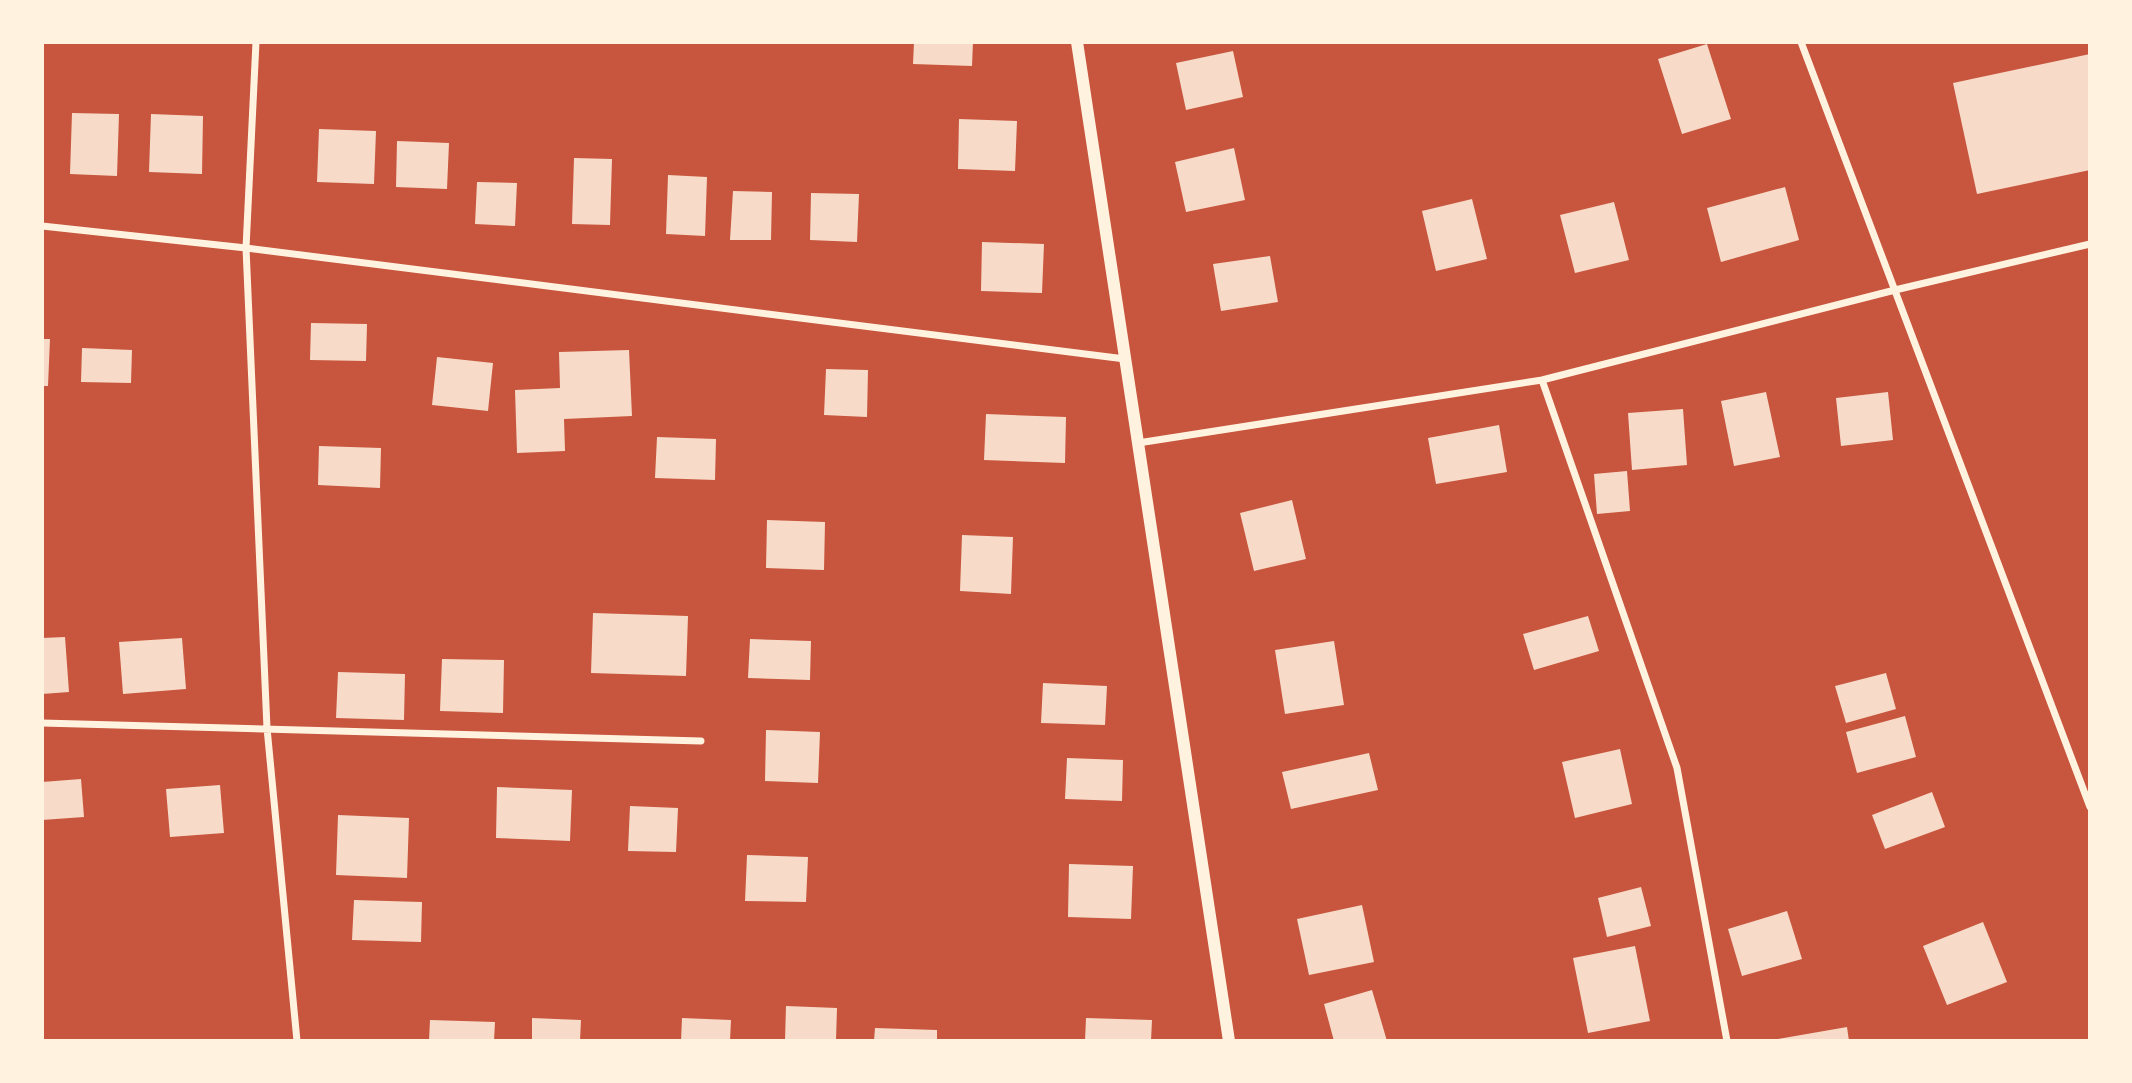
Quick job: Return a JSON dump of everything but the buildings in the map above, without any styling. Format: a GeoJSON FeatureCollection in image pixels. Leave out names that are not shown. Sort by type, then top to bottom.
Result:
{"type":"FeatureCollection","features":[{"type":"Feature","properties":{"kind":"street"},"geometry":{"type":"LineString","coordinates":[[256,42],[246,248],[267,728],[297,1041]]}},
{"type":"Feature","properties":{"kind":"street"},"geometry":{"type":"LineString","coordinates":[[1077,42],[1229,1041]]}},
{"type":"Feature","properties":{"kind":"street"},"geometry":{"type":"LineString","coordinates":[[1801,42],[2090,807]]}},
{"type":"Feature","properties":{"kind":"street"},"geometry":{"type":"LineString","coordinates":[[42,226],[246,248],[1125,359]]}},
{"type":"Feature","properties":{"kind":"street"},"geometry":{"type":"LineString","coordinates":[[1138,443],[1542,380],[1895,290],[2090,244]]}},
{"type":"Feature","properties":{"kind":"street"},"geometry":{"type":"LineString","coordinates":[[1542,380],[1677,768],[1727,1041]]}},
{"type":"Feature","properties":{"kind":"street"},"geometry":{"type":"LineString","coordinates":[[42,723],[701,740]]}}]}
